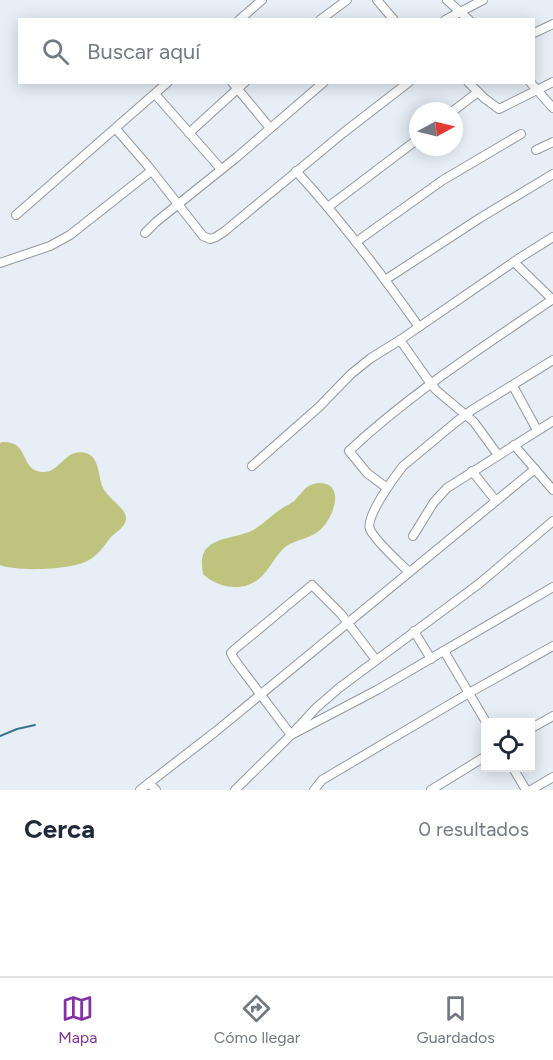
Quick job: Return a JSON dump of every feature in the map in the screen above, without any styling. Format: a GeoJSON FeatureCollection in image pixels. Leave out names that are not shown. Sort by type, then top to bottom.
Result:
{"type":"FeatureCollection","features":[{"type":"Feature","properties":{"kind":"street"},"geometry":{"type":"LineString","coordinates":[[241,18],[262,0]]}},
{"type":"Feature","properties":{"kind":"street"},"geometry":{"type":"LineString","coordinates":[[323,18],[346,0]]}},
{"type":"Feature","properties":{"kind":"street"},"geometry":{"type":"LineString","coordinates":[[377,0],[392,18]]}},
{"type":"Feature","properties":{"kind":"street"},"geometry":{"type":"LineString","coordinates":[[447,0],[467,18]]}},
{"type":"Feature","properties":{"kind":"street"},"geometry":{"type":"LineString","coordinates":[[449,18],[483,0]]}},
{"type":"Feature","properties":{"kind":"street"},"geometry":{"type":"LineString","coordinates":[[535,33],[553,24]]}},
{"type":"Feature","properties":{"kind":"street"},"geometry":{"type":"LineString","coordinates":[[470,84],[499,110],[553,82]]}},
{"type":"Feature","properties":{"kind":"street"},"geometry":{"type":"LineString","coordinates":[[16,215],[166,84]]}},
{"type":"Feature","properties":{"kind":"street"},"geometry":{"type":"LineString","coordinates":[[145,233],[322,84]]}},
{"type":"Feature","properties":{"kind":"street"},"geometry":{"type":"LineString","coordinates":[[116,129],[203,236],[210,239],[225,231],[296,171],[406,84]]}},
{"type":"Feature","properties":{"kind":"street"},"geometry":{"type":"LineString","coordinates":[[532,84],[553,108]]}},
{"type":"Feature","properties":{"kind":"street"},"geometry":{"type":"LineString","coordinates":[[189,133],[234,86],[270,128]]}},
{"type":"Feature","properties":{"kind":"street"},"geometry":{"type":"LineString","coordinates":[[463,103],[478,92]]}},
{"type":"Feature","properties":{"kind":"street"},"geometry":{"type":"LineString","coordinates":[[155,94],[221,169]]}},
{"type":"Feature","properties":{"kind":"street"},"geometry":{"type":"LineString","coordinates":[[356,242],[443,180],[521,134]]}},
{"type":"Feature","properties":{"kind":"street"},"geometry":{"type":"LineString","coordinates":[[536,150],[553,142]]}},
{"type":"Feature","properties":{"kind":"street"},"geometry":{"type":"LineString","coordinates":[[328,207],[409,146]]}},
{"type":"Feature","properties":{"kind":"street"},"geometry":{"type":"LineString","coordinates":[[0,263],[50,246],[70,235],[151,171]]}},
{"type":"Feature","properties":{"kind":"street"},"geometry":{"type":"LineString","coordinates":[[296,171],[356,242],[419,327]]}},
{"type":"Feature","properties":{"kind":"street"},"geometry":{"type":"LineString","coordinates":[[385,280],[553,174]]}},
{"type":"Feature","properties":{"kind":"street"},"geometry":{"type":"LineString","coordinates":[[252,466],[371,358],[553,237]]}},
{"type":"Feature","properties":{"kind":"street"},"geometry":{"type":"LineString","coordinates":[[387,488],[366,473],[349,452],[378,424],[430,383],[553,299],[514,262]]}},
{"type":"Feature","properties":{"kind":"street"},"geometry":{"type":"LineString","coordinates":[[400,340],[430,383],[479,427],[498,455]]}},
{"type":"Feature","properties":{"kind":"street"},"geometry":{"type":"LineString","coordinates":[[409,572],[370,530],[369,525],[375,507],[387,488],[403,466],[466,415],[553,360]]}},
{"type":"Feature","properties":{"kind":"street"},"geometry":{"type":"LineString","coordinates":[[513,386],[537,430]]}},
{"type":"Feature","properties":{"kind":"street"},"geometry":{"type":"LineString","coordinates":[[413,536],[440,495],[458,480],[553,421]]}},
{"type":"Feature","properties":{"kind":"street"},"geometry":{"type":"LineString","coordinates":[[514,445],[553,490]]}},
{"type":"Feature","properties":{"kind":"street"},"geometry":{"type":"LineString","coordinates":[[140,790],[535,470]]}},
{"type":"Feature","properties":{"kind":"street"},"geometry":{"type":"LineString","coordinates":[[472,471],[496,501]]}},
{"type":"Feature","properties":{"kind":"street"},"geometry":{"type":"LineString","coordinates":[[234,790],[339,688],[480,583],[553,521]]}},
{"type":"Feature","properties":{"kind":"street"},"geometry":{"type":"LineString","coordinates":[[291,735],[232,655],[232,651],[312,585],[331,603],[376,660]]}},
{"type":"Feature","properties":{"kind":"street"},"geometry":{"type":"LineString","coordinates":[[291,735],[367,696],[553,587]]}},
{"type":"Feature","properties":{"kind":"street"},"geometry":{"type":"LineString","coordinates":[[414,631],[431,659]]}},
{"type":"Feature","properties":{"kind":"street"},"geometry":{"type":"LineString","coordinates":[[314,790],[322,780],[553,646]]}},
{"type":"Feature","properties":{"kind":"street"},"geometry":{"type":"LineString","coordinates":[[444,651],[483,718]]}},
{"type":"Feature","properties":{"kind":"street"},"geometry":{"type":"LineString","coordinates":[[535,727],[553,716]]}},
{"type":"Feature","properties":{"kind":"street"},"geometry":{"type":"LineString","coordinates":[[431,790],[481,759]]}},
{"type":"Feature","properties":{"kind":"street"},"geometry":{"type":"LineString","coordinates":[[516,772],[528,790],[553,777]]}},
{"type":"Feature","properties":{"kind":"street"},"geometry":{"type":"LineString","coordinates":[[149,783],[156,790]]}},
{"type":"Feature","properties":{"kind":"green space"},"geometry":{"type":"Polygon","coordinates":[[[0,443],[17,446],[30,466],[42,472],[53,469],[72,454],[79,452],[91,455],[96,463],[103,488],[126,516],[124,525],[96,555],[82,563],[45,569],[19,569],[0,565],[0,443]]]}},
{"type":"Feature","properties":{"kind":"green space"},"geometry":{"type":"Polygon","coordinates":[[[318,483],[327,484],[332,488],[335,501],[330,516],[318,532],[285,547],[265,573],[248,585],[224,586],[203,574],[203,554],[212,544],[255,529],[293,502],[307,487],[318,483]]]}},
{"type":"Feature","properties":{"kind":"waterway"},"geometry":{"type":"LineString","coordinates":[[0,736],[35,725]]}}]}
